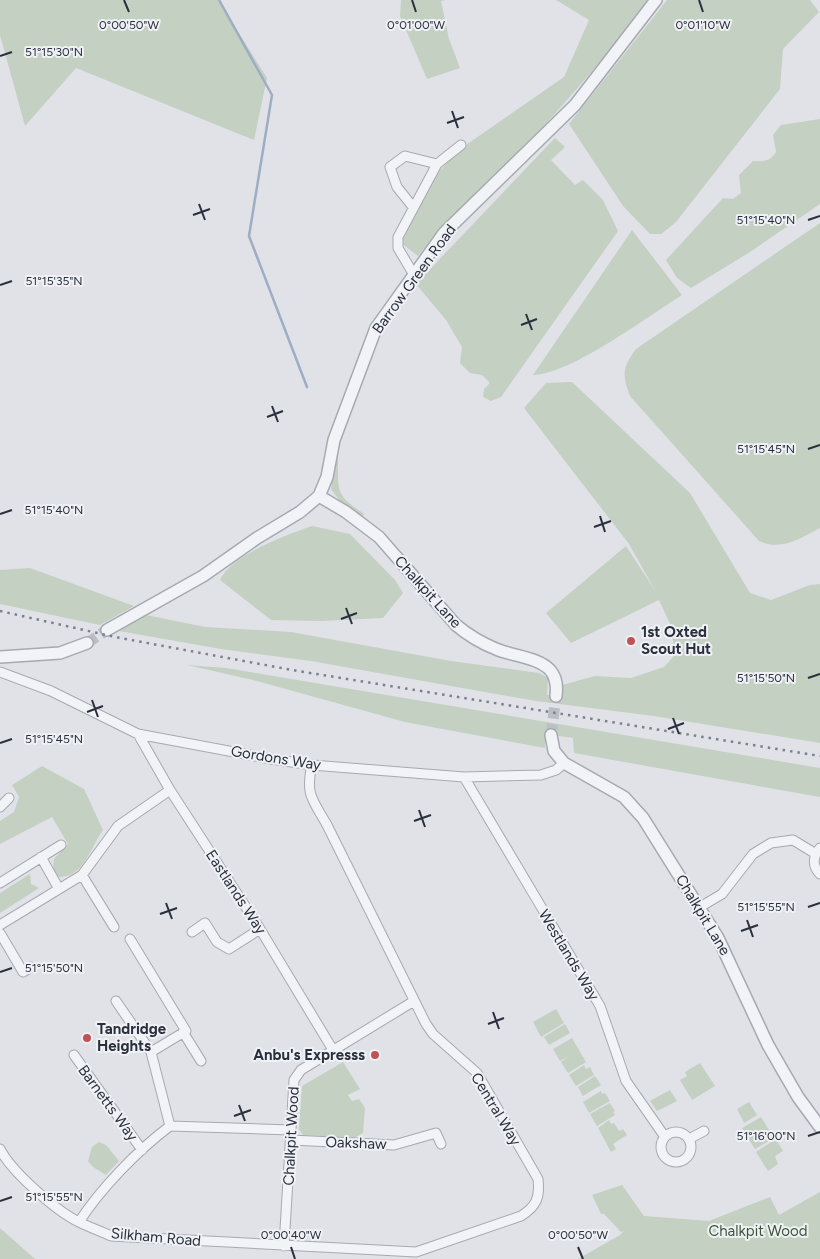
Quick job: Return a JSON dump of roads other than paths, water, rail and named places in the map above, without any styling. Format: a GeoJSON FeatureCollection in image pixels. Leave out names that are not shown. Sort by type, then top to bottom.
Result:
{"type":"FeatureCollection","features":[{"type":"Feature","properties":{"kind":"street","name":"Barrow Green Road"},"geometry":{"type":"LineString","coordinates":[[107,630],[203,576],[257,538],[300,512],[319,496],[327,477],[334,440],[376,328],[444,234],[575,104],[656,0]]}},
{"type":"Feature","properties":{"kind":"street"},"geometry":{"type":"LineString","coordinates":[[414,275],[398,248],[398,237],[437,164],[461,145]]}},
{"type":"Feature","properties":{"kind":"street"},"geometry":{"type":"LineString","coordinates":[[413,207],[396,187],[390,167],[404,156],[437,164]]}},
{"type":"Feature","properties":{"kind":"street","name":"Chalkpit Lane"},"geometry":{"type":"LineString","coordinates":[[319,496],[346,512],[379,538],[456,625],[471,637],[495,649],[541,664],[550,670],[557,687],[556,696]]}},
{"type":"Feature","properties":{"kind":"street"},"geometry":{"type":"LineString","coordinates":[[0,657],[60,653],[86,643]]}},
{"type":"Feature","properties":{"kind":"street","name":"Gordons Way"},"geometry":{"type":"LineString","coordinates":[[0,672],[51,692],[138,734],[312,765],[464,777],[540,775],[550,772],[564,763]]}},
{"type":"Feature","properties":{"kind":"street","name":"Eastlands Way"},"geometry":{"type":"LineString","coordinates":[[138,734],[170,790],[260,929],[333,1050]]}},
{"type":"Feature","properties":{"kind":"street"},"geometry":{"type":"LineString","coordinates":[[551,735],[554,751],[564,763]]}},
{"type":"Feature","properties":{"kind":"street","name":"Chalkpit Lane"},"geometry":{"type":"LineString","coordinates":[[564,763],[624,797],[634,807],[700,907],[736,972],[768,1045],[793,1090],[820,1127]]}},
{"type":"Feature","properties":{"kind":"street","name":"Central Way"},"geometry":{"type":"LineString","coordinates":[[284,1246],[416,1252],[522,1216],[532,1209],[538,1199],[538,1179],[477,1073],[433,1034],[414,1001],[327,825],[310,797],[308,788],[312,765]]}},
{"type":"Feature","properties":{"kind":"street","name":"Westlands Way"},"geometry":{"type":"LineString","coordinates":[[464,777],[600,1006],[626,1081],[665,1137]]}},
{"type":"Feature","properties":{"kind":"street"},"geometry":{"type":"LineString","coordinates":[[0,925],[82,875],[118,826],[170,790]]}},
{"type":"Feature","properties":{"kind":"street"},"geometry":{"type":"LineString","coordinates":[[0,807],[9,798]]}},
{"type":"Feature","properties":{"kind":"street"},"geometry":{"type":"LineString","coordinates":[[700,907],[722,894],[748,860],[771,843],[793,840],[818,851],[814,866],[820,874]]}},
{"type":"Feature","properties":{"kind":"street"},"geometry":{"type":"LineString","coordinates":[[0,883],[61,845]]}},
{"type":"Feature","properties":{"kind":"street"},"geometry":{"type":"LineString","coordinates":[[41,857],[58,889]]}},
{"type":"Feature","properties":{"kind":"street"},"geometry":{"type":"LineString","coordinates":[[82,875],[114,927]]}},
{"type":"Feature","properties":{"kind":"street"},"geometry":{"type":"LineString","coordinates":[[192,932],[205,923],[217,942],[229,949],[260,929]]}},
{"type":"Feature","properties":{"kind":"street"},"geometry":{"type":"LineString","coordinates":[[0,933],[24,972],[31,967]]}},
{"type":"Feature","properties":{"kind":"street"},"geometry":{"type":"LineString","coordinates":[[130,939],[186,1031],[151,1052]]}},
{"type":"Feature","properties":{"kind":"street"},"geometry":{"type":"LineString","coordinates":[[116,1001],[151,1052],[170,1126]]}},
{"type":"Feature","properties":{"kind":"street","name":"Chalkpit Wood"},"geometry":{"type":"LineString","coordinates":[[284,1246],[294,1080],[300,1070],[414,1001]]}},
{"type":"Feature","properties":{"kind":"street"},"geometry":{"type":"LineString","coordinates":[[183,1032],[201,1061]]}},
{"type":"Feature","properties":{"kind":"street","name":"Barnetts Way"},"geometry":{"type":"LineString","coordinates":[[74,1055],[142,1150]]}},
{"type":"Feature","properties":{"kind":"street"},"geometry":{"type":"LineString","coordinates":[[78,1222],[89,1206],[142,1150],[170,1126],[291,1130]]}},
{"type":"Feature","properties":{"kind":"street"},"geometry":{"type":"LineString","coordinates":[[689,1139],[704,1131]]}},
{"type":"Feature","properties":{"kind":"street"},"geometry":{"type":"LineString","coordinates":[[675,1132],[686,1135],[689,1139],[691,1144],[690,1154],[683,1161],[673,1162],[662,1152],[662,1141],[665,1137],[675,1132]]}},
{"type":"Feature","properties":{"kind":"street","name":"Oakshaw"},"geometry":{"type":"LineString","coordinates":[[291,1140],[394,1145],[436,1133],[441,1144]]}},
{"type":"Feature","properties":{"kind":"street","name":"Silkham Road"},"geometry":{"type":"LineString","coordinates":[[0,1149],[10,1165],[59,1210],[78,1222],[111,1236],[284,1246]]}},
{"type":"Feature","properties":{"kind":"waterway"},"geometry":{"type":"LineString","coordinates":[[219,0],[272,95],[249,236],[307,387]]}},
{"type":"Feature","properties":{"kind":"tunnel"},"geometry":{"type":"LineString","coordinates":[[87,643],[107,630]]}},
{"type":"Feature","properties":{"kind":"tunnel"},"geometry":{"type":"LineString","coordinates":[[551,735],[556,696]]}},
{"type":"Feature","properties":{"kind":"railway"},"geometry":{"type":"LineString","coordinates":[[0,611],[115,637],[292,670],[820,756]]}},
{"type":"Feature","properties":{"kind":"place","name":"1st Oxted Scout Hut"},"geometry":{"type":"Point","coordinates":[631,641]}},
{"type":"Feature","properties":{"kind":"place","name":"Tandridge Heights"},"geometry":{"type":"Point","coordinates":[87,1038]}},
{"type":"Feature","properties":{"kind":"place","name":"Anbu's Expresss"},"geometry":{"type":"Point","coordinates":[375,1055]}}]}
